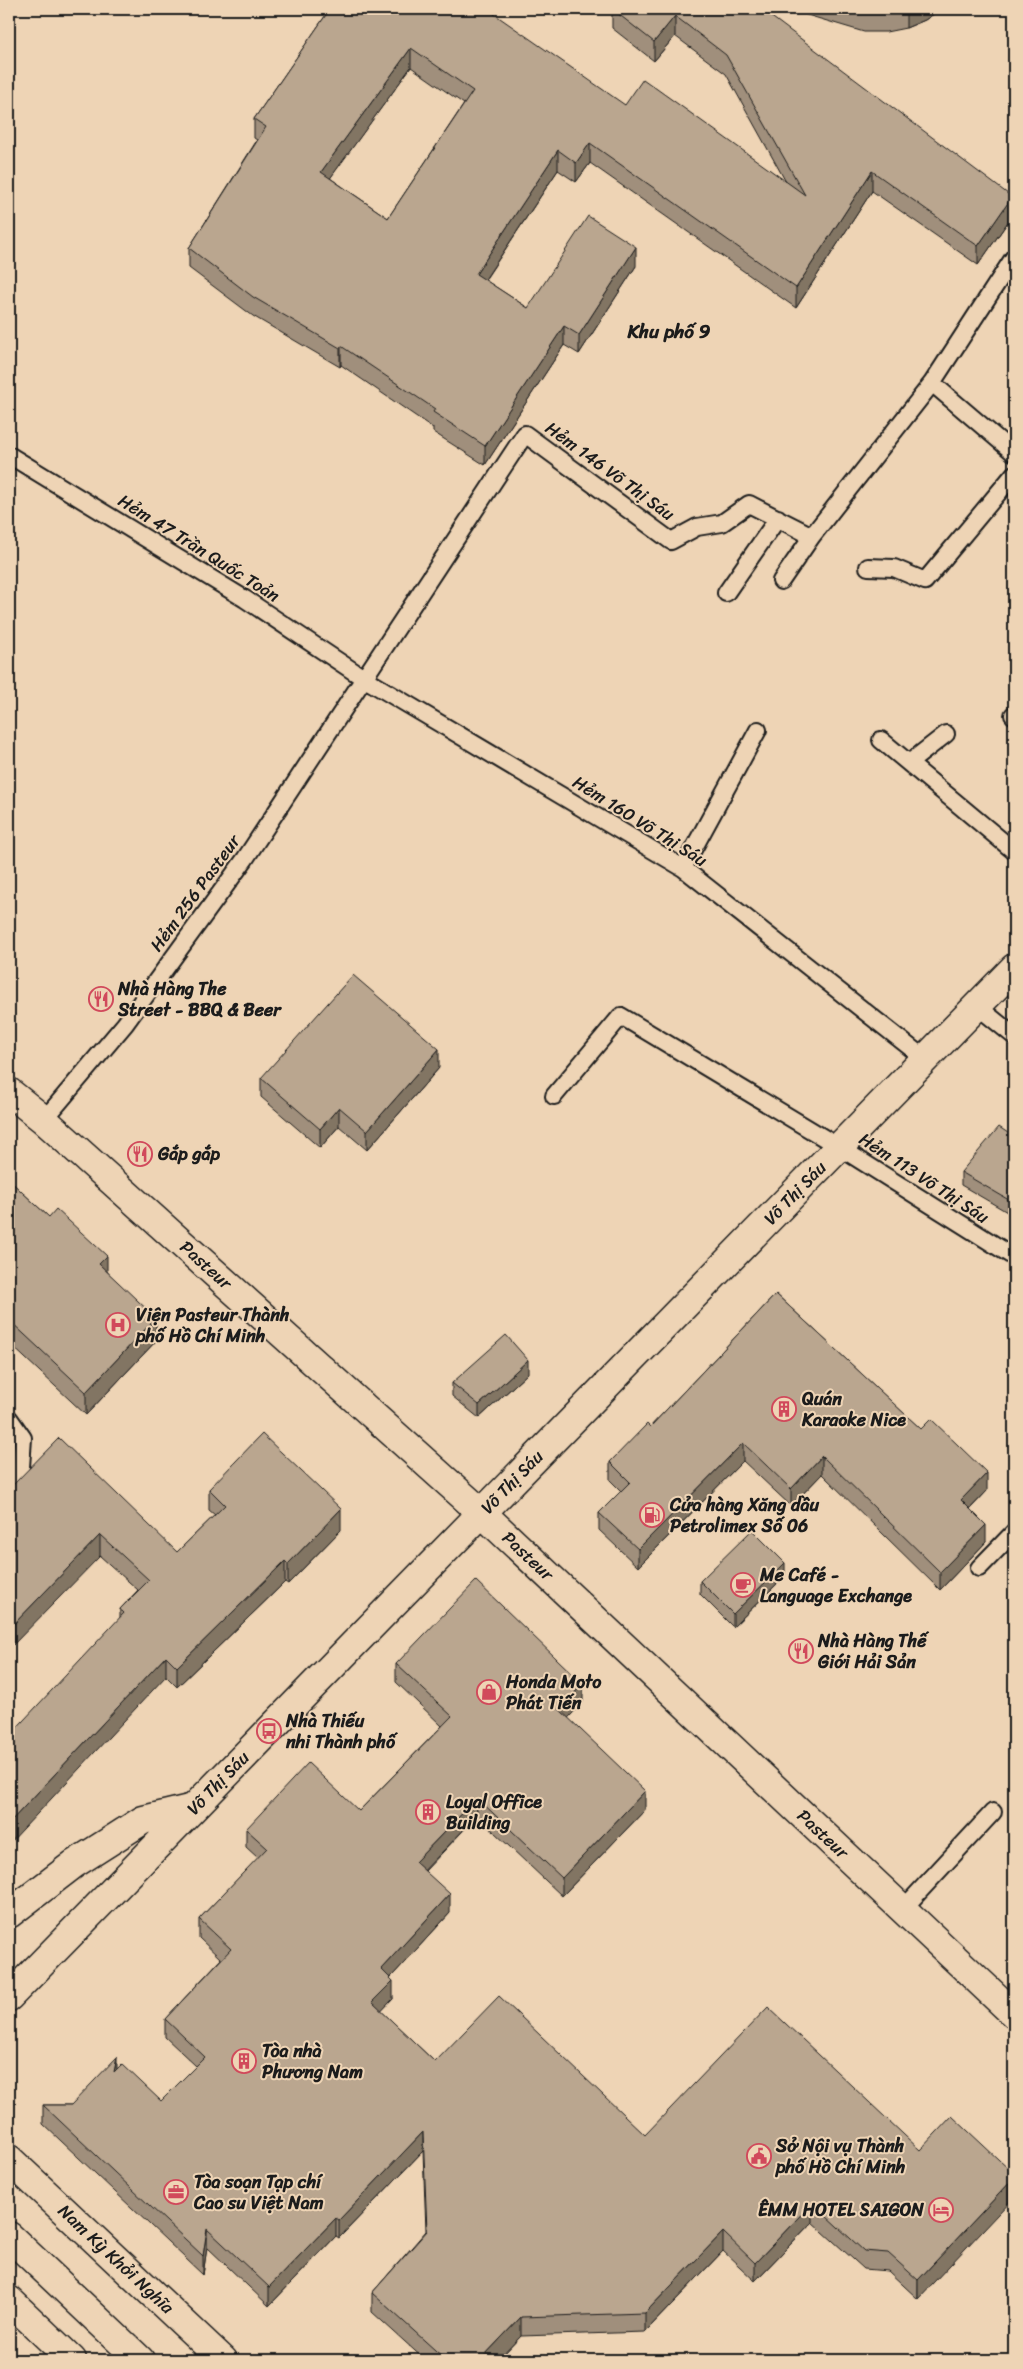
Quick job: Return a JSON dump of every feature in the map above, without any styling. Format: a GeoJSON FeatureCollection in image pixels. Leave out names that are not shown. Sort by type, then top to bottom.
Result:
{"type":"FeatureCollection","features":[{"type":"Feature","properties":{"kind":"main road","name":"Võ Thị Sáu"},"geometry":{"type":"LineString","coordinates":[[9,1997],[1014,968]]}},
{"type":"Feature","properties":{"kind":"main road","name":"Pasteur"},"geometry":{"type":"LineString","coordinates":[[9,1092],[44,1120],[482,1513],[1014,2014]]}},
{"type":"Feature","properties":{"kind":"main road"},"geometry":{"type":"LineString","coordinates":[[9,1914],[74,1864],[143,1820],[193,1808]]}},
{"type":"Feature","properties":{"kind":"main road","name":"Nam Kỳ Khởi Nghĩa"},"geometry":{"type":"LineString","coordinates":[[9,2159],[223,2360]]}},
{"type":"Feature","properties":{"kind":"main road"},"geometry":{"type":"LineString","coordinates":[[9,2236],[140,2360]]}},
{"type":"Feature","properties":{"kind":"main road"},"geometry":{"type":"LineString","coordinates":[[9,2300],[72,2360]]}},
{"type":"Feature","properties":{"kind":"lane"},"geometry":{"type":"LineString","coordinates":[[781,581],[812,536],[932,383],[1014,257]]}},
{"type":"Feature","properties":{"kind":"lane"},"geometry":{"type":"LineString","coordinates":[[932,383],[1014,453]]}},
{"type":"Feature","properties":{"kind":"lane","name":"Hẻm 146 Võ Thị Sáu"},"geometry":{"type":"LineString","coordinates":[[365,679],[525,434],[671,541],[697,527],[722,523],[749,504],[812,536]]}},
{"type":"Feature","properties":{"kind":"lane","name":"Hẻm 47 Trần Quốc Toản"},"geometry":{"type":"LineString","coordinates":[[9,455],[246,599],[365,679]]}},
{"type":"Feature","properties":{"kind":"lane"},"geometry":{"type":"LineString","coordinates":[[868,567],[894,568],[925,581],[1014,474]]}},
{"type":"Feature","properties":{"kind":"lane"},"geometry":{"type":"LineString","coordinates":[[726,593],[778,518]]}},
{"type":"Feature","properties":{"kind":"lane","name":"Hẻm 160 Võ Thị Sáu"},"geometry":{"type":"LineString","coordinates":[[365,679],[683,868],[925,1059]]}},
{"type":"Feature","properties":{"kind":"lane","name":"Hẻm 256 Pasteur"},"geometry":{"type":"LineString","coordinates":[[44,1120],[131,1016],[245,859],[365,679]]}},
{"type":"Feature","properties":{"kind":"lane"},"geometry":{"type":"LineString","coordinates":[[683,868],[758,730]]}},
{"type":"Feature","properties":{"kind":"lane"},"geometry":{"type":"LineString","coordinates":[[909,763],[946,734]]}},
{"type":"Feature","properties":{"kind":"lane"},"geometry":{"type":"LineString","coordinates":[[881,740],[1014,852]]}},
{"type":"Feature","properties":{"kind":"lane"},"geometry":{"type":"LineString","coordinates":[[977,1006],[1014,1036]]}},
{"type":"Feature","properties":{"kind":"lane","name":"Hẻm 113 Võ Thị Sáu"},"geometry":{"type":"LineString","coordinates":[[554,1096],[621,1016],[839,1147],[1014,1257]]}},
{"type":"Feature","properties":{"kind":"lane"},"geometry":{"type":"LineString","coordinates":[[9,1418],[23,1438],[21,1467],[9,1481]]}},
{"type":"Feature","properties":{"kind":"lane"},"geometry":{"type":"LineString","coordinates":[[979,1568],[1014,1532]]}},
{"type":"Feature","properties":{"kind":"lane"},"geometry":{"type":"LineString","coordinates":[[903,1909],[993,1812]]}},
{"type":"Feature","properties":{"kind":"building"},"geometry":{"type":"Polygon","coordinates":[[[330,9],[487,9],[625,105],[643,79],[805,195],[726,55],[675,16],[654,42],[612,9],[761,9],[1012,197],[978,246],[872,171],[796,288],[590,143],[576,163],[558,150],[476,274],[528,308],[588,216],[636,247],[579,335],[564,326],[485,446],[433,412],[435,409],[341,346],[340,348],[253,297],[189,248],[266,127],[254,119],[330,9]],[[411,48],[321,172],[388,218],[473,91],[411,48]]]}},
{"type":"Feature","properties":{"kind":"building"},"geometry":{"type":"Polygon","coordinates":[[[852,9],[907,9],[886,13],[864,12],[852,9]]]}},
{"type":"Feature","properties":{"kind":"building"},"geometry":{"type":"Polygon","coordinates":[[[353,975],[439,1049],[367,1131],[339,1107],[320,1129],[261,1078],[353,975]]]}},
{"type":"Feature","properties":{"kind":"building"},"geometry":{"type":"Polygon","coordinates":[[[999,1127],[1014,1137],[1014,1203],[961,1172],[999,1127]]]}},
{"type":"Feature","properties":{"kind":"building"},"geometry":{"type":"Polygon","coordinates":[[[9,1180],[49,1217],[56,1209],[107,1256],[99,1264],[156,1318],[86,1392],[9,1320],[9,1180]]]}},
{"type":"Feature","properties":{"kind":"building"},"geometry":{"type":"Polygon","coordinates":[[[776,1294],[921,1429],[931,1419],[987,1473],[961,1500],[986,1525],[940,1572],[822,1456],[791,1489],[743,1443],[638,1549],[599,1513],[630,1482],[610,1462],[647,1424],[650,1427],[776,1294]]]}},
{"type":"Feature","properties":{"kind":"building"},"geometry":{"type":"Polygon","coordinates":[[[506,1335],[528,1360],[479,1405],[452,1383],[506,1335]]]}},
{"type":"Feature","properties":{"kind":"building"},"geometry":{"type":"Polygon","coordinates":[[[262,1434],[341,1509],[288,1564],[285,1561],[177,1667],[166,1656],[9,1823],[9,1736],[124,1613],[120,1609],[149,1580],[100,1535],[9,1629],[9,1489],[59,1438],[177,1552],[225,1505],[209,1489],[262,1434]]]}},
{"type":"Feature","properties":{"kind":"building","name":"Me Café - Language Exchange"},"geometry":{"type":"Polygon","coordinates":[[[752,1530],[785,1563],[733,1614],[700,1581],[752,1530]]]}},
{"type":"Feature","properties":{"kind":"building"},"geometry":{"type":"Polygon","coordinates":[[[476,1581],[583,1684],[559,1709],[645,1791],[562,1878],[477,1798],[415,1862],[450,1894],[381,1969],[393,1981],[372,2002],[435,2062],[499,1996],[645,2135],[768,2007],[920,2150],[952,2116],[1014,2174],[1014,2178],[918,2280],[888,2253],[864,2251],[812,2203],[755,2263],[723,2232],[645,2313],[521,2317],[480,2360],[446,2360],[372,2293],[427,2231],[423,2132],[339,2220],[336,2218],[269,2287],[207,2229],[203,2256],[43,2105],[71,2105],[117,2057],[114,2072],[122,2064],[161,2101],[205,2057],[165,2019],[231,1949],[199,1919],[267,1848],[246,1829],[308,1763],[359,1811],[452,1716],[396,1664],[476,1581]]]}},
{"type":"Feature","properties":{"kind":"place","name":"Nhà Hàng The Street - BBQ & Beer"},"geometry":{"type":"Point","coordinates":[101,999]}},
{"type":"Feature","properties":{"kind":"place","name":"Gắp gắp"},"geometry":{"type":"Point","coordinates":[140,1154]}},
{"type":"Feature","properties":{"kind":"place","name":"Viện Pasteur Thành phố Hồ Chí Minh"},"geometry":{"type":"Point","coordinates":[118,1325]}},
{"type":"Feature","properties":{"kind":"place","name":"Quán Karaoke Nice"},"geometry":{"type":"Point","coordinates":[784,1409]}},
{"type":"Feature","properties":{"kind":"place","name":"Cửa hàng Xăng dầu Petrolimex Số 06"},"geometry":{"type":"Point","coordinates":[652,1515]}},
{"type":"Feature","properties":{"kind":"place","name":"Me Café - Language Exchange"},"geometry":{"type":"Point","coordinates":[743,1585]}},
{"type":"Feature","properties":{"kind":"place","name":"Nhà Hàng Thế Giới Hải Sản"},"geometry":{"type":"Point","coordinates":[801,1651]}},
{"type":"Feature","properties":{"kind":"place","name":"Honda Moto Phát Tiến"},"geometry":{"type":"Point","coordinates":[489,1692]}},
{"type":"Feature","properties":{"kind":"place","name":"Nhà Thiếu nhi Thành phố"},"geometry":{"type":"Point","coordinates":[269,1731]}},
{"type":"Feature","properties":{"kind":"place","name":"Loyal Office Building"},"geometry":{"type":"Point","coordinates":[428,1812]}},
{"type":"Feature","properties":{"kind":"place","name":"Tòa nhà Phương Nam"},"geometry":{"type":"Point","coordinates":[244,2061]}},
{"type":"Feature","properties":{"kind":"place","name":"Sở Nội vụ Thành phố Hồ Chí Minh"},"geometry":{"type":"Point","coordinates":[759,2156]}},
{"type":"Feature","properties":{"kind":"place","name":"Tòa soạn Tạp chí Cao su Việt Nam"},"geometry":{"type":"Point","coordinates":[176,2192]}},
{"type":"Feature","properties":{"kind":"place","name":"ÊMM HOTEL SAIGON"},"geometry":{"type":"Point","coordinates":[941,2210]}},
{"type":"Feature","properties":{"kind":"district","name":"Khu phố 9"},"geometry":{"type":"Point","coordinates":[669,331]}}]}
